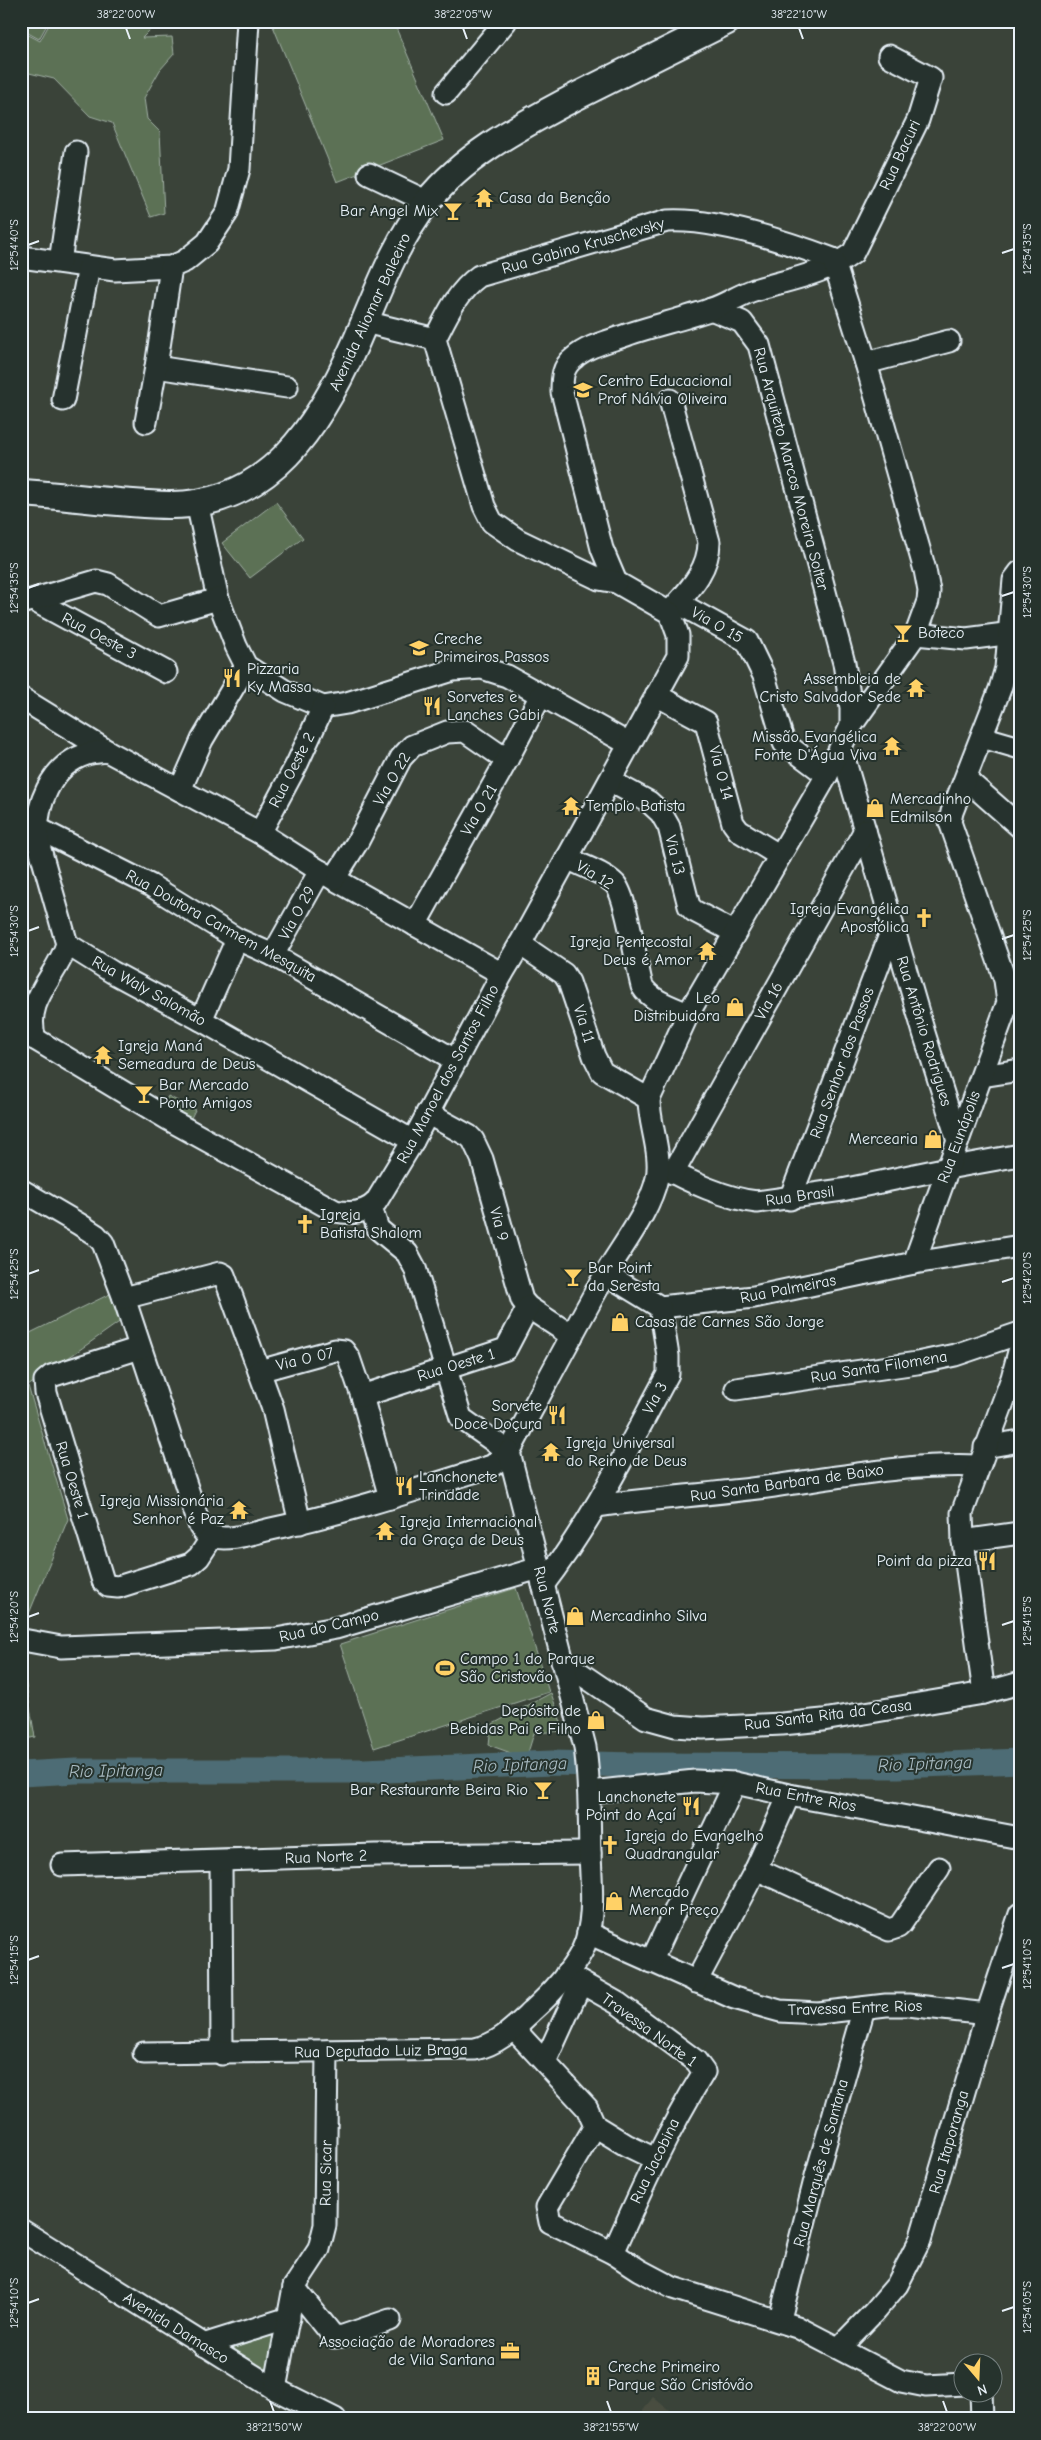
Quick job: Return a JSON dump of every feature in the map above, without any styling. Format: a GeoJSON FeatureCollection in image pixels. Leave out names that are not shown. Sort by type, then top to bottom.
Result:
{"type":"FeatureCollection","features":[{"type":"Feature","properties":{"kind":"main road","name":"Avenida Aliomar Baleeiro"},"geometry":{"type":"LineString","coordinates":[[21,493],[170,505],[197,503],[222,496],[246,486],[274,469],[292,450],[328,402],[390,263],[408,229],[428,202],[449,179],[474,157],[517,128],[727,21]]}},
{"type":"Feature","properties":{"kind":"street"},"geometry":{"type":"LineString","coordinates":[[21,257],[115,270],[171,267],[185,261],[206,243],[227,213],[233,197],[239,169],[248,21]]}},
{"type":"Feature","properties":{"kind":"street"},"geometry":{"type":"LineString","coordinates":[[446,93],[506,21]]}},
{"type":"Feature","properties":{"kind":"street","name":"Rua Bacuri"},"geometry":{"type":"LineString","coordinates":[[834,266],[853,253],[918,120],[931,78],[889,56]]}},
{"type":"Feature","properties":{"kind":"street"},"geometry":{"type":"LineString","coordinates":[[60,262],[76,152]]}},
{"type":"Feature","properties":{"kind":"street"},"geometry":{"type":"LineString","coordinates":[[369,174],[428,202]]}},
{"type":"Feature","properties":{"kind":"street","name":"Rua Gabino Kruschevsky"},"geometry":{"type":"LineString","coordinates":[[435,339],[454,301],[467,285],[479,276],[668,221],[681,220],[722,226],[820,254],[833,259],[834,266]]}},
{"type":"Feature","properties":{"kind":"street"},"geometry":{"type":"LineString","coordinates":[[616,582],[608,565],[597,529],[562,392],[562,376],[572,358],[584,351],[648,328],[711,309],[734,297],[834,266]]}},
{"type":"Feature","properties":{"kind":"street","name":"Rua Arquiteto Marcos Moreira Solter"},"geometry":{"type":"LineString","coordinates":[[509,1452],[606,1274],[649,1201],[656,1179],[666,1168],[649,1113],[650,1099],[688,1014],[826,775],[841,748],[850,726],[916,634],[928,601],[928,581],[866,363],[834,266]]}},
{"type":"Feature","properties":{"kind":"street"},"geometry":{"type":"LineString","coordinates":[[63,400],[89,267]]}},
{"type":"Feature","properties":{"kind":"street"},"geometry":{"type":"LineString","coordinates":[[146,422],[171,267]]}},
{"type":"Feature","properties":{"kind":"street","name":"Rua Arquiteto Marcos Moreira Solter"},"geometry":{"type":"LineString","coordinates":[[711,309],[742,322],[759,345],[844,663],[851,708],[850,726]]}},
{"type":"Feature","properties":{"kind":"street"},"geometry":{"type":"LineString","coordinates":[[364,322],[435,339],[484,506],[492,522],[518,540],[598,579],[616,582],[674,608]]}},
{"type":"Feature","properties":{"kind":"street"},"geometry":{"type":"LineString","coordinates":[[866,363],[949,341]]}},
{"type":"Feature","properties":{"kind":"street"},"geometry":{"type":"LineString","coordinates":[[156,367],[287,387]]}},
{"type":"Feature","properties":{"kind":"street"},"geometry":{"type":"LineString","coordinates":[[502,974],[610,782],[628,744],[678,656],[680,647],[674,608],[697,579],[707,558],[709,542],[670,400]]}},
{"type":"Feature","properties":{"kind":"street"},"geometry":{"type":"LineString","coordinates":[[197,503],[218,599],[230,632],[246,666],[299,699],[323,707],[347,703],[452,670],[470,668],[493,670],[628,744]]}},
{"type":"Feature","properties":{"kind":"street"},"geometry":{"type":"LineString","coordinates":[[1017,576],[1013,670],[1000,690],[966,779],[1020,827]]}},
{"type":"Feature","properties":{"kind":"street"},"geometry":{"type":"LineString","coordinates":[[27,601],[96,581],[108,584],[159,616],[218,599]]}},
{"type":"Feature","properties":{"kind":"street","name":"Rua Oeste 3"},"geometry":{"type":"LineString","coordinates":[[27,601],[166,672]]}},
{"type":"Feature","properties":{"kind":"street","name":"Via O 15"},"geometry":{"type":"LineString","coordinates":[[674,608],[747,641],[764,676],[784,743],[826,775]]}},
{"type":"Feature","properties":{"kind":"street"},"geometry":{"type":"LineString","coordinates":[[916,634],[966,639],[1014,633]]}},
{"type":"Feature","properties":{"kind":"street"},"geometry":{"type":"LineString","coordinates":[[180,790],[202,740],[246,666]]}},
{"type":"Feature","properties":{"kind":"street","name":"Via O 14"},"geometry":{"type":"LineString","coordinates":[[656,694],[706,722],[733,823],[739,831],[780,856]]}},
{"type":"Feature","properties":{"kind":"street","name":"Via O 21"},"geometry":{"type":"LineString","coordinates":[[415,924],[507,760],[541,695]]}},
{"type":"Feature","properties":{"kind":"street","name":"Rua Manoel dos Santos Filho"},"geometry":{"type":"LineString","coordinates":[[21,698],[106,751],[260,833],[327,875],[502,974],[413,1142],[381,1196],[371,1208]]}},
{"type":"Feature","properties":{"kind":"street","name":"Rua Oeste 2"},"geometry":{"type":"LineString","coordinates":[[260,833],[297,764],[323,707]]}},
{"type":"Feature","properties":{"kind":"street","name":"Via O 22"},"geometry":{"type":"LineString","coordinates":[[327,875],[358,841],[401,758],[412,746],[447,732],[465,731],[507,760]]}},
{"type":"Feature","properties":{"kind":"street"},"geometry":{"type":"LineString","coordinates":[[982,737],[1020,748]]}},
{"type":"Feature","properties":{"kind":"street","name":"Rua Antônio Rodrigues"},"geometry":{"type":"LineString","coordinates":[[841,748],[958,1141]]}},
{"type":"Feature","properties":{"kind":"street"},"geometry":{"type":"LineString","coordinates":[[21,1190],[96,1235],[106,1250],[124,1298],[200,1527],[204,1533],[212,1537],[242,1536],[300,1523],[390,1498],[492,1466],[509,1452],[460,1418],[447,1367],[415,1268],[407,1253],[378,1229],[371,1208],[351,1213],[335,1211],[168,1120],[28,1037],[34,1005],[67,944],[38,842],[32,813],[63,767],[87,754],[106,751]]}},
{"type":"Feature","properties":{"kind":"street","name":"Rua Eunápolis"},"geometry":{"type":"LineString","coordinates":[[914,1264],[1006,1012],[1008,994],[1005,980],[951,826],[952,812],[966,779]]}},
{"type":"Feature","properties":{"kind":"street","name":"Via 13"},"geometry":{"type":"LineString","coordinates":[[610,782],[657,807],[669,827],[689,906],[694,911],[734,932]]}},
{"type":"Feature","properties":{"kind":"street","name":"Rua Doutora Carmem Mesquita"},"geometry":{"type":"LineString","coordinates":[[32,813],[237,939],[273,955],[456,1060]]}},
{"type":"Feature","properties":{"kind":"street","name":"Via 16"},"geometry":{"type":"LineString","coordinates":[[666,1168],[865,830]]}},
{"type":"Feature","properties":{"kind":"street","name":"Via 12"},"geometry":{"type":"LineString","coordinates":[[567,858],[616,885],[622,900],[642,986],[655,999],[688,1014]]}},
{"type":"Feature","properties":{"kind":"street","name":"Via O 29"},"geometry":{"type":"LineString","coordinates":[[273,955],[327,875]]}},
{"type":"Feature","properties":{"kind":"street","name":"Rua Senhor dos Passos"},"geometry":{"type":"LineString","coordinates":[[790,1199],[893,926]]}},
{"type":"Feature","properties":{"kind":"street"},"geometry":{"type":"LineString","coordinates":[[201,1020],[237,939]]}},
{"type":"Feature","properties":{"kind":"street","name":"Rua Waly Salomão"},"geometry":{"type":"LineString","coordinates":[[67,944],[112,972],[201,1020],[413,1142]]}},
{"type":"Feature","properties":{"kind":"street","name":"Via 11"},"geometry":{"type":"LineString","coordinates":[[520,944],[564,974],[570,982],[594,1056],[602,1072],[650,1099]]}},
{"type":"Feature","properties":{"kind":"street"},"geometry":{"type":"LineString","coordinates":[[982,1076],[1020,1070]]}},
{"type":"Feature","properties":{"kind":"street","name":"Via 9"},"geometry":{"type":"LineString","coordinates":[[427,1113],[469,1136],[478,1148],[516,1286],[528,1308],[572,1336]]}},
{"type":"Feature","properties":{"kind":"street","name":"Rua Brasil"},"geometry":{"type":"LineString","coordinates":[[666,1168],[748,1201],[769,1202],[871,1185],[1020,1155]]}},
{"type":"Feature","properties":{"kind":"street","name":"Rua Palmeiras"},"geometry":{"type":"LineString","coordinates":[[660,1308],[754,1297],[914,1264],[1020,1246]]}},
{"type":"Feature","properties":{"kind":"street"},"geometry":{"type":"LineString","coordinates":[[124,1298],[220,1273],[226,1279],[273,1410],[300,1523]]}},
{"type":"Feature","properties":{"kind":"street"},"geometry":{"type":"LineString","coordinates":[[606,1274],[660,1308]]}},
{"type":"Feature","properties":{"kind":"street","name":"Rua Oeste 1"},"geometry":{"type":"LineString","coordinates":[[362,1396],[506,1349],[528,1308]]}},
{"type":"Feature","properties":{"kind":"street","name":"Via 3"},"geometry":{"type":"LineString","coordinates":[[541,1576],[564,1557],[596,1506],[668,1374],[668,1356],[660,1308]]}},
{"type":"Feature","properties":{"kind":"street","name":"Rua Santa Filomena"},"geometry":{"type":"LineString","coordinates":[[736,1389],[917,1363],[955,1355],[1020,1333]]}},
{"type":"Feature","properties":{"kind":"street","name":"Rua Oeste 1"},"geometry":{"type":"LineString","coordinates":[[140,1348],[51,1376],[45,1381],[46,1393],[103,1581],[108,1586],[118,1587],[191,1564],[199,1557],[212,1537]]}},
{"type":"Feature","properties":{"kind":"street"},"geometry":{"type":"LineString","coordinates":[[984,1693],[962,1540],[962,1513],[1012,1378],[1020,1348]]}},
{"type":"Feature","properties":{"kind":"street","name":"Via O 07"},"geometry":{"type":"LineString","coordinates":[[259,1371],[336,1350],[344,1351],[349,1358],[362,1396]]}},
{"type":"Feature","properties":{"kind":"street"},"geometry":{"type":"LineString","coordinates":[[362,1396],[390,1498]]}},
{"type":"Feature","properties":{"kind":"street"},"geometry":{"type":"LineString","coordinates":[[985,1447],[1020,1440]]}},
{"type":"Feature","properties":{"kind":"street","name":"Rua Norte"},"geometry":{"type":"LineString","coordinates":[[509,1452],[562,1661]]}},
{"type":"Feature","properties":{"kind":"street","name":"Rua Santa Barbara de Baixo"},"geometry":{"type":"LineString","coordinates":[[596,1506],[689,1497],[873,1471],[948,1465],[978,1466]]}},
{"type":"Feature","properties":{"kind":"street"},"geometry":{"type":"LineString","coordinates":[[962,1540],[1020,1533]]}},
{"type":"Feature","properties":{"kind":"street","name":"Rua do Campo"},"geometry":{"type":"LineString","coordinates":[[24,1640],[61,1647],[276,1639],[336,1628],[541,1576]]}},
{"type":"Feature","properties":{"kind":"street","name":"Rua Santa Rita da Ceasa"},"geometry":{"type":"LineString","coordinates":[[562,1661],[646,1718],[675,1726],[703,1728],[823,1720],[984,1693],[1020,1682]]}},
{"type":"Feature","properties":{"kind":"street","name":"Rua Deputado Luiz Braga"},"geometry":{"type":"LineString","coordinates":[[144,2053],[222,2054],[475,2049],[494,2043],[514,2029],[556,1989],[574,1979],[588,1933],[592,1900],[590,1785],[585,1747],[562,1661]]}},
{"type":"Feature","properties":{"kind":"street","name":"Rua Entre Rios"},"geometry":{"type":"LineString","coordinates":[[590,1785],[695,1781],[735,1783],[789,1795],[1020,1838]]}},
{"type":"Feature","properties":{"kind":"street"},"geometry":{"type":"LineString","coordinates":[[651,1962],[735,1783]]}},
{"type":"Feature","properties":{"kind":"street"},"geometry":{"type":"LineString","coordinates":[[696,1982],[756,1869],[789,1795]]}},
{"type":"Feature","properties":{"kind":"street","name":"Rua Norte 2"},"geometry":{"type":"LineString","coordinates":[[62,1865],[376,1855],[590,1853]]}},
{"type":"Feature","properties":{"kind":"street"},"geometry":{"type":"LineString","coordinates":[[221,1861],[222,2054]]}},
{"type":"Feature","properties":{"kind":"street"},"geometry":{"type":"LineString","coordinates":[[756,1869],[889,1930],[893,1930],[901,1924],[939,1868]]}},
{"type":"Feature","properties":{"kind":"street","name":"Rua Itaporanga"},"geometry":{"type":"LineString","coordinates":[[838,2348],[874,2312],[897,2285],[920,2240],[987,2014],[1020,1914]]}},
{"type":"Feature","properties":{"kind":"street","name":"Travessa Entre Rios"},"geometry":{"type":"LineString","coordinates":[[588,1933],[734,1998],[780,2011],[818,2013],[886,2004],[987,2014]]}},
{"type":"Feature","properties":{"kind":"street"},"geometry":{"type":"LineString","coordinates":[[545,2062],[574,1979]]}},
{"type":"Feature","properties":{"kind":"street","name":"Travessa Norte 1"},"geometry":{"type":"LineString","coordinates":[[574,1979],[619,2004],[696,2061],[704,2072]]}},
{"type":"Feature","properties":{"kind":"street","name":"Rua Marquês de Santana"},"geometry":{"type":"LineString","coordinates":[[780,2319],[816,2176],[864,2008]]}},
{"type":"Feature","properties":{"kind":"street"},"geometry":{"type":"LineString","coordinates":[[514,2029],[587,2108],[595,2126],[626,2145],[655,2159]]}},
{"type":"Feature","properties":{"kind":"street","name":"Rua Sicar"},"geometry":{"type":"LineString","coordinates":[[294,2287],[319,2249],[325,2225],[327,2052]]}},
{"type":"Feature","properties":{"kind":"street","name":"Rua Jacobina"},"geometry":{"type":"LineString","coordinates":[[613,2253],[655,2159],[678,2114],[704,2072]]}},
{"type":"Feature","properties":{"kind":"street"},"geometry":{"type":"LineString","coordinates":[[595,2126],[547,2207],[550,2222],[556,2227],[613,2253],[639,2270],[673,2288],[721,2304],[780,2319],[901,2381],[914,2384],[954,2384]]}},
{"type":"Feature","properties":{"kind":"street","name":"Avenida Damasco"},"geometry":{"type":"LineString","coordinates":[[21,2230],[275,2389],[336,2419]]}},
{"type":"Feature","properties":{"kind":"street"},"geometry":{"type":"LineString","coordinates":[[275,2389],[294,2287]]}},
{"type":"Feature","properties":{"kind":"street"},"geometry":{"type":"LineString","coordinates":[[294,2287],[334,2337],[344,2336],[390,2320]]}},
{"type":"Feature","properties":{"kind":"street"},"geometry":{"type":"LineString","coordinates":[[203,2345],[289,2318]]}},
{"type":"Feature","properties":{"kind":"street"},"geometry":{"type":"LineString","coordinates":[[981,2402],[982,2419]]}},
{"type":"Feature","properties":{"kind":"shaded area"},"geometry":{"type":"Polygon","coordinates":[[[653,2397],[680,2419],[637,2419],[653,2397]]]}},
{"type":"Feature","properties":{"kind":"green space"},"geometry":{"type":"Polygon","coordinates":[[[21,21],[49,21],[39,39],[21,29],[21,21]]]}},
{"type":"Feature","properties":{"kind":"green space"},"geometry":{"type":"Polygon","coordinates":[[[51,21],[159,21],[142,38],[172,37],[174,54],[160,70],[144,98],[147,119],[160,132],[164,213],[151,217],[112,123],[90,116],[54,79],[21,71],[21,31],[40,41],[51,21]]]}},
{"type":"Feature","properties":{"kind":"green space"},"geometry":{"type":"Polygon","coordinates":[[[288,21],[393,21],[444,140],[337,182],[273,26],[288,21]]]}},
{"type":"Feature","properties":{"kind":"green space"},"geometry":{"type":"Polygon","coordinates":[[[276,502],[303,538],[250,578],[222,543],[276,502]]]}},
{"type":"Feature","properties":{"kind":"green space"},"geometry":{"type":"Polygon","coordinates":[[[168,1096],[195,1110],[187,1126],[160,1112],[168,1096]]]}},
{"type":"Feature","properties":{"kind":"green space"},"geometry":{"type":"Polygon","coordinates":[[[116,1291],[125,1318],[28,1386],[68,1519],[21,1633],[21,1328],[30,1333],[116,1291]]]}},
{"type":"Feature","properties":{"kind":"green space","name":"Campo 1 do Parque São Cristovão"},"geometry":{"type":"Polygon","coordinates":[[[516,1588],[549,1692],[374,1748],[340,1644],[516,1588]]]}},
{"type":"Feature","properties":{"kind":"green space"},"geometry":{"type":"Polygon","coordinates":[[[21,1657],[35,1737],[21,1740],[21,1657]]]}},
{"type":"Feature","properties":{"kind":"green space"},"geometry":{"type":"Polygon","coordinates":[[[551,1693],[564,1731],[534,1733],[527,1756],[522,1757],[489,1745],[491,1725],[551,1693]]]}},
{"type":"Feature","properties":{"kind":"green space"},"geometry":{"type":"Polygon","coordinates":[[[282,2332],[271,2380],[226,2351],[282,2332]]]}},
{"type":"Feature","properties":{"kind":"waterway","name":"Rio Ipitanga"},"geometry":{"type":"LineString","coordinates":[[21,1774],[76,1771],[364,1771],[552,1763],[898,1766],[1020,1761]]}},
{"type":"Feature","properties":{"kind":"place","name":"Casa da Benção"},"geometry":{"type":"Point","coordinates":[484,198]}},
{"type":"Feature","properties":{"kind":"place","name":"Bar Angel Mix"},"geometry":{"type":"Point","coordinates":[453,211]}},
{"type":"Feature","properties":{"kind":"place","name":"Centro Educacional Prof Nálvia Oliveira"},"geometry":{"type":"Point","coordinates":[583,390]}},
{"type":"Feature","properties":{"kind":"place","name":"Boteco"},"geometry":{"type":"Point","coordinates":[903,633]}},
{"type":"Feature","properties":{"kind":"place","name":"Creche Primeiros Passos"},"geometry":{"type":"Point","coordinates":[419,648]}},
{"type":"Feature","properties":{"kind":"place","name":"Pizzaria Ky Massa"},"geometry":{"type":"Point","coordinates":[232,678]}},
{"type":"Feature","properties":{"kind":"place","name":"Assembleia de Cristo Salvador Sede"},"geometry":{"type":"Point","coordinates":[916,688]}},
{"type":"Feature","properties":{"kind":"place","name":"Sorvetes e Lanches Gabi"},"geometry":{"type":"Point","coordinates":[432,706]}},
{"type":"Feature","properties":{"kind":"place","name":"Missão Evangélica Fonte D'Água Viva"},"geometry":{"type":"Point","coordinates":[892,746]}},
{"type":"Feature","properties":{"kind":"place","name":"Templo Batista"},"geometry":{"type":"Point","coordinates":[571,806]}},
{"type":"Feature","properties":{"kind":"place","name":"Mercadinho Edmilson"},"geometry":{"type":"Point","coordinates":[875,808]}},
{"type":"Feature","properties":{"kind":"place","name":"Igreja Evangélica Apostólica"},"geometry":{"type":"Point","coordinates":[924,918]}},
{"type":"Feature","properties":{"kind":"place","name":"Igreja Pentecostal Deus é Amor"},"geometry":{"type":"Point","coordinates":[707,951]}},
{"type":"Feature","properties":{"kind":"place","name":"Leo Distribuidora"},"geometry":{"type":"Point","coordinates":[735,1007]}},
{"type":"Feature","properties":{"kind":"place","name":"Igreja Maná Semeadura de Deus"},"geometry":{"type":"Point","coordinates":[103,1055]}},
{"type":"Feature","properties":{"kind":"place","name":"Bar Mercado Ponto Amigos"},"geometry":{"type":"Point","coordinates":[144,1094]}},
{"type":"Feature","properties":{"kind":"place","name":"Mercearia"},"geometry":{"type":"Point","coordinates":[933,1139]}},
{"type":"Feature","properties":{"kind":"place","name":"Igreja Batista Shalom"},"geometry":{"type":"Point","coordinates":[305,1224]}},
{"type":"Feature","properties":{"kind":"place","name":"Bar Point da Seresta"},"geometry":{"type":"Point","coordinates":[573,1277]}},
{"type":"Feature","properties":{"kind":"place","name":"Casas de Carnes São Jorge"},"geometry":{"type":"Point","coordinates":[620,1322]}},
{"type":"Feature","properties":{"kind":"place","name":"Sorvete Doce Doçura"},"geometry":{"type":"Point","coordinates":[557,1415]}},
{"type":"Feature","properties":{"kind":"place","name":"Igreja Universal do Reino de Deus"},"geometry":{"type":"Point","coordinates":[551,1452]}},
{"type":"Feature","properties":{"kind":"place","name":"Lanchonete Trindade"},"geometry":{"type":"Point","coordinates":[404,1486]}},
{"type":"Feature","properties":{"kind":"place","name":"Igreja Missionária Senhor é Paz"},"geometry":{"type":"Point","coordinates":[239,1510]}},
{"type":"Feature","properties":{"kind":"place","name":"Igreja Internacional da Graça de Deus"},"geometry":{"type":"Point","coordinates":[385,1531]}},
{"type":"Feature","properties":{"kind":"place","name":"Point da pizza"},"geometry":{"type":"Point","coordinates":[987,1561]}},
{"type":"Feature","properties":{"kind":"place","name":"Mercadinho Silva"},"geometry":{"type":"Point","coordinates":[575,1616]}},
{"type":"Feature","properties":{"kind":"place","name":"Campo 1 do Parque São Cristovão"},"geometry":{"type":"Point","coordinates":[445,1668]}},
{"type":"Feature","properties":{"kind":"place","name":"Depósito de Bebidas Pai e Filho"},"geometry":{"type":"Point","coordinates":[596,1720]}},
{"type":"Feature","properties":{"kind":"place","name":"Bar Restaurante Beira Rio"},"geometry":{"type":"Point","coordinates":[543,1790]}},
{"type":"Feature","properties":{"kind":"place","name":"Lanchonete Point do Açaí"},"geometry":{"type":"Point","coordinates":[691,1806]}},
{"type":"Feature","properties":{"kind":"place","name":"Igreja do Evangelho Quadrangular"},"geometry":{"type":"Point","coordinates":[610,1845]}},
{"type":"Feature","properties":{"kind":"place","name":"Mercado Menor Preço"},"geometry":{"type":"Point","coordinates":[614,1901]}},
{"type":"Feature","properties":{"kind":"place","name":"Associação de Moradores de Vila Santana"},"geometry":{"type":"Point","coordinates":[510,2351]}},
{"type":"Feature","properties":{"kind":"place","name":"Creche Primeiro Parque São Cristóvão"},"geometry":{"type":"Point","coordinates":[593,2376]}}]}
